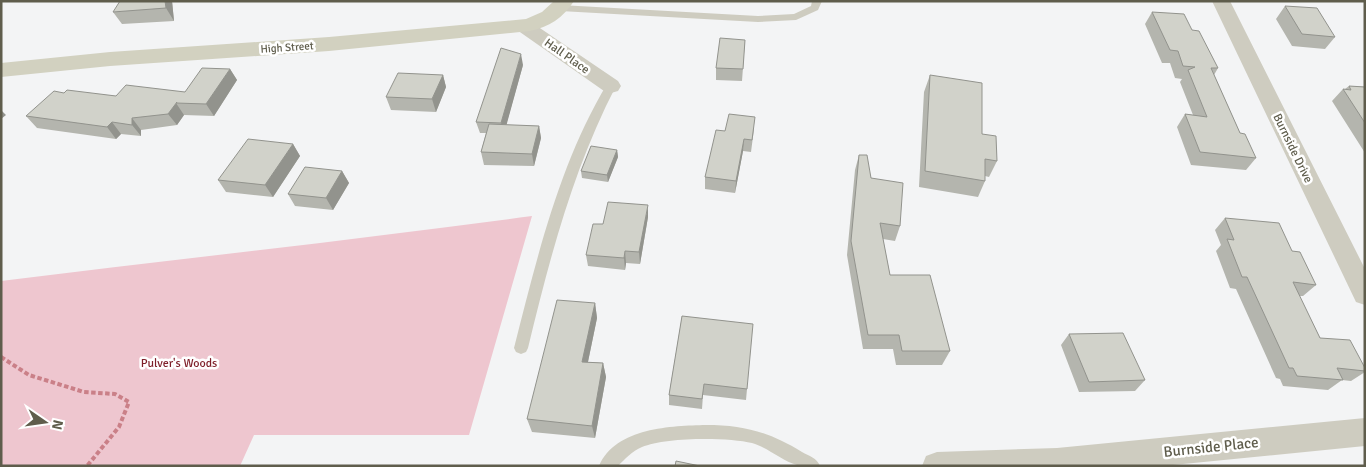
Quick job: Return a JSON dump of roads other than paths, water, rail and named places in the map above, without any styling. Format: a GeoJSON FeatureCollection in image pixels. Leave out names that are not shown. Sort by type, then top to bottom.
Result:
{"type":"FeatureCollection","features":[{"type":"Feature","properties":{"kind":"street","name":"Burnside Drive"},"geometry":{"type":"LineString","coordinates":[[1221,1],[1365,295]]}},
{"type":"Feature","properties":{"kind":"street","name":"High Street"},"geometry":{"type":"LineString","coordinates":[[1,70],[110,59],[329,44],[524,26],[549,17],[562,5]]}},
{"type":"Feature","properties":{"kind":"street","name":"Hall Place"},"geometry":{"type":"LineString","coordinates":[[524,26],[610,86]]}},
{"type":"Feature","properties":{"kind":"street","name":"Burnside Place"},"geometry":{"type":"LineString","coordinates":[[937,466],[1057,462],[1365,432]]}},
{"type":"Feature","properties":{"kind":"lane"},"geometry":{"type":"LineString","coordinates":[[562,5],[758,19],[796,17],[815,8],[816,1]]}},
{"type":"Feature","properties":{"kind":"lane"},"geometry":{"type":"LineString","coordinates":[[521,348],[539,274],[570,177],[594,115],[610,86]]}},
{"type":"Feature","properties":{"kind":"lane"},"geometry":{"type":"LineString","coordinates":[[607,466],[623,449],[641,439],[690,433],[743,434],[774,444],[812,466]]}},
{"type":"Feature","properties":{"kind":"park label","name":"Pulver's Woods"},"geometry":{"type":"Point","coordinates":[179,363]}}]}
